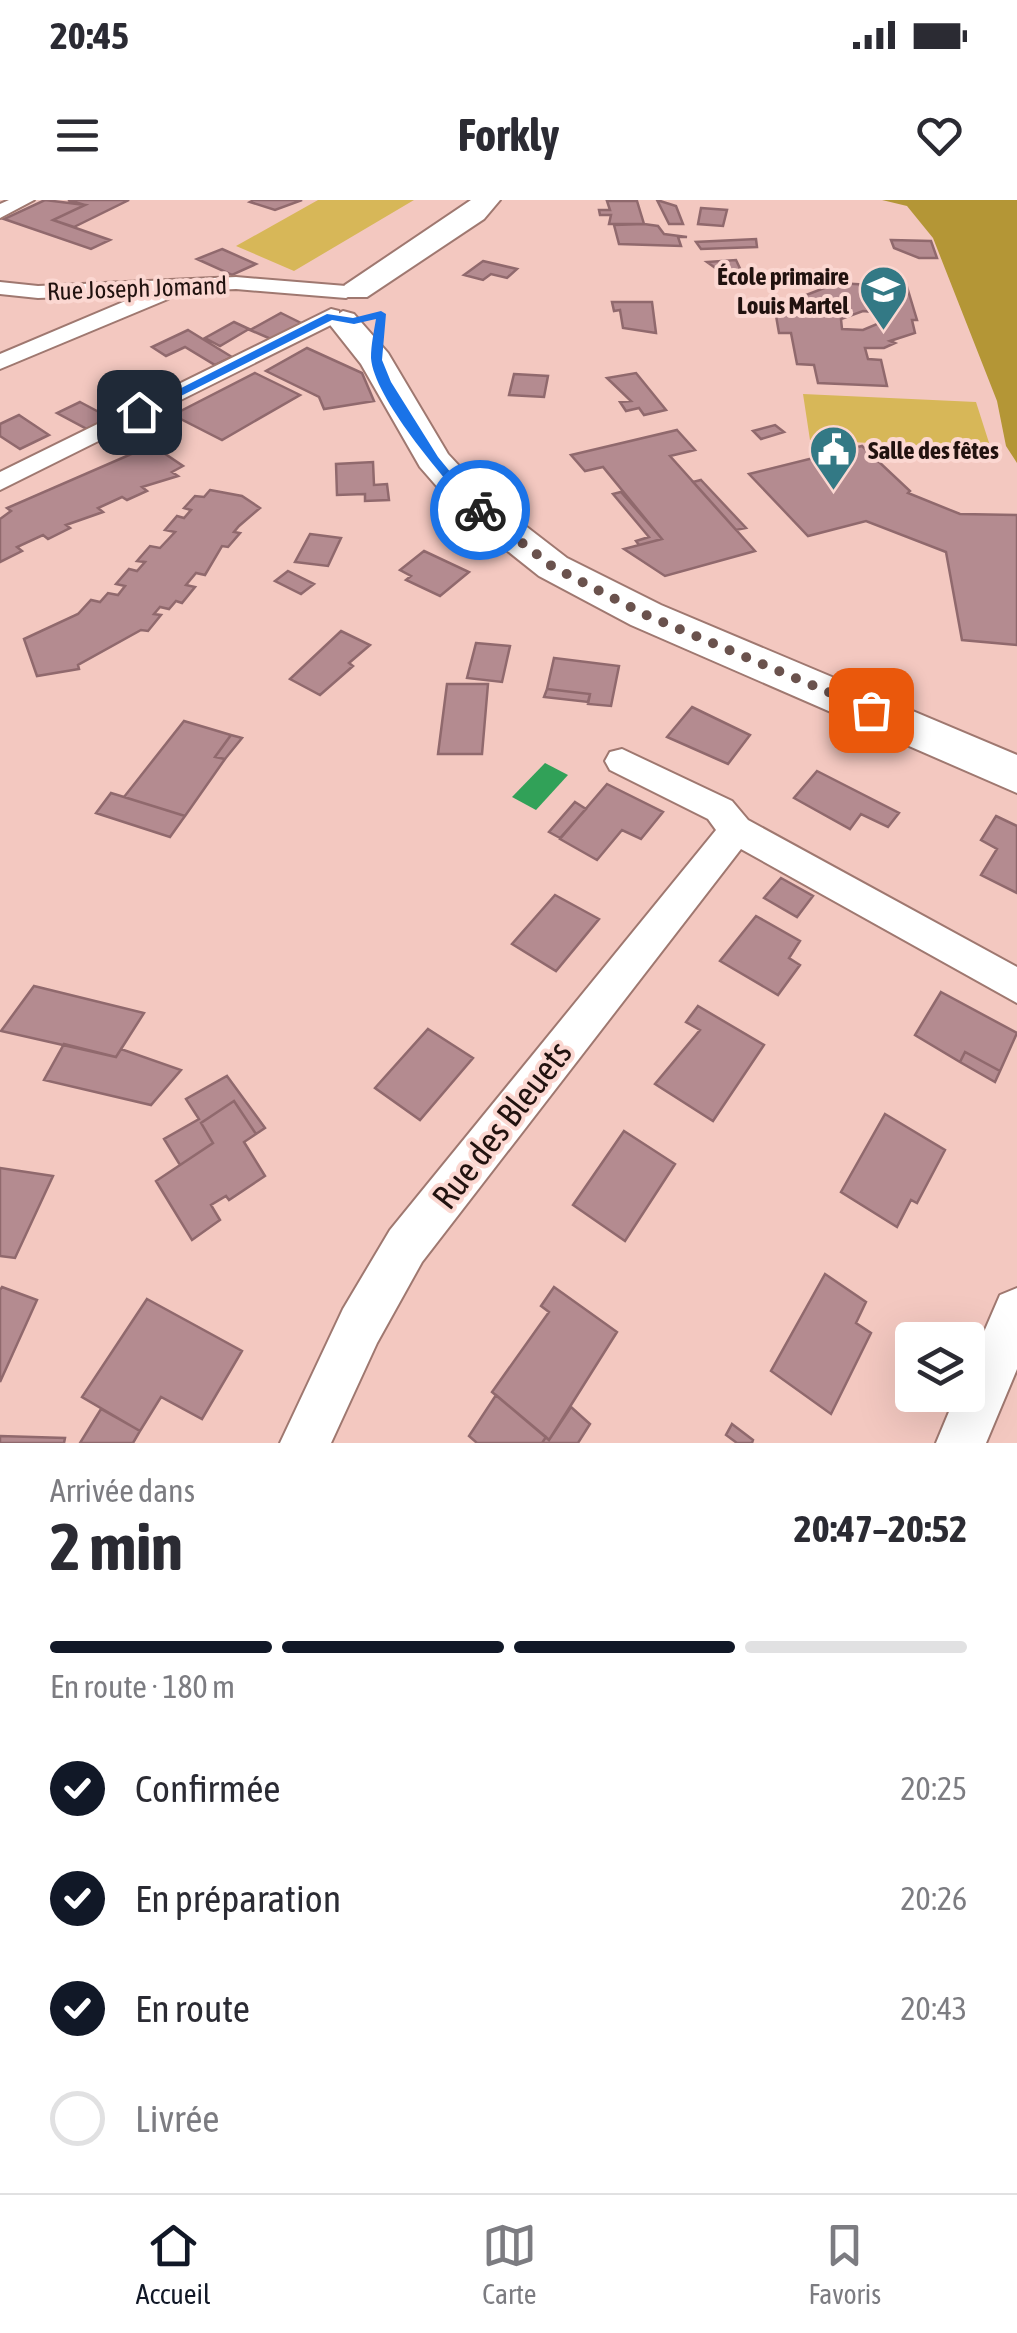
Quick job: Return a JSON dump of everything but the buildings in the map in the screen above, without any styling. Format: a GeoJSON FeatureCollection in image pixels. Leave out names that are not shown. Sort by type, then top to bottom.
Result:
{"type":"FeatureCollection","features":[{"type":"Feature","properties":{"kind":"main road"},"geometry":{"type":"LineString","coordinates":[[486,200],[360,302],[376,360],[433,459],[475,506],[553,567],[646,615],[1017,776]]}},
{"type":"Feature","properties":{"kind":"street"},"geometry":{"type":"LineString","coordinates":[[0,212],[24,200]]}},
{"type":"Feature","properties":{"kind":"street"},"geometry":{"type":"LineString","coordinates":[[0,362],[168,291],[168,285]]}},
{"type":"Feature","properties":{"kind":"street","name":"Rue Joseph Jomand"},"geometry":{"type":"LineString","coordinates":[[0,288],[38,292],[168,285],[274,288],[360,302]]}},
{"type":"Feature","properties":{"kind":"street"},"geometry":{"type":"LineString","coordinates":[[0,482],[360,302]]}},
{"type":"Feature","properties":{"kind":"street"},"geometry":{"type":"LineString","coordinates":[[622,760],[720,810],[736,830],[1017,986]]}},
{"type":"Feature","properties":{"kind":"street","name":"Rue des Bleuets"},"geometry":{"type":"LineString","coordinates":[[304,1443],[360,1326],[406,1246],[736,830]]}},
{"type":"Feature","properties":{"kind":"street"},"geometry":{"type":"LineString","coordinates":[[962,1443],[1017,1312]]}},
{"type":"Feature","properties":{"kind":"shaded area"},"geometry":{"type":"Polygon","coordinates":[[[318,200],[414,200],[294,271],[236,246],[318,200]]]}},
{"type":"Feature","properties":{"kind":"shaded area"},"geometry":{"type":"Polygon","coordinates":[[[882,200],[1017,200],[1017,463],[1006,446],[997,401],[933,238],[907,206],[882,200]]]}},
{"type":"Feature","properties":{"kind":"shaded area"},"geometry":{"type":"Polygon","coordinates":[[[803,394],[976,402],[991,449],[810,440],[803,394]]]}},
{"type":"Feature","properties":{"kind":"shaded area"},"geometry":{"type":"Polygon","coordinates":[[[545,763],[568,775],[536,810],[512,797],[545,763]]]}},
{"type":"Feature","properties":{"kind":"way so far"},"geometry":{"type":"LineString","coordinates":[[480,510],[553,567],[646,615],[871,710]]}},
{"type":"Feature","properties":{"kind":"place","name":"École primaire Louis Martel"},"geometry":{"type":"Point","coordinates":[884,332]}},
{"type":"Feature","properties":{"kind":"place","name":"Salle des fêtes"},"geometry":{"type":"Point","coordinates":[833,492]}},
{"type":"Feature","properties":{"kind":"route"},"geometry":{"type":"LineString","coordinates":[[139,412],[330,316],[354,321],[381,314],[376,360],[385,382],[433,459],[480,510]]}}]}
